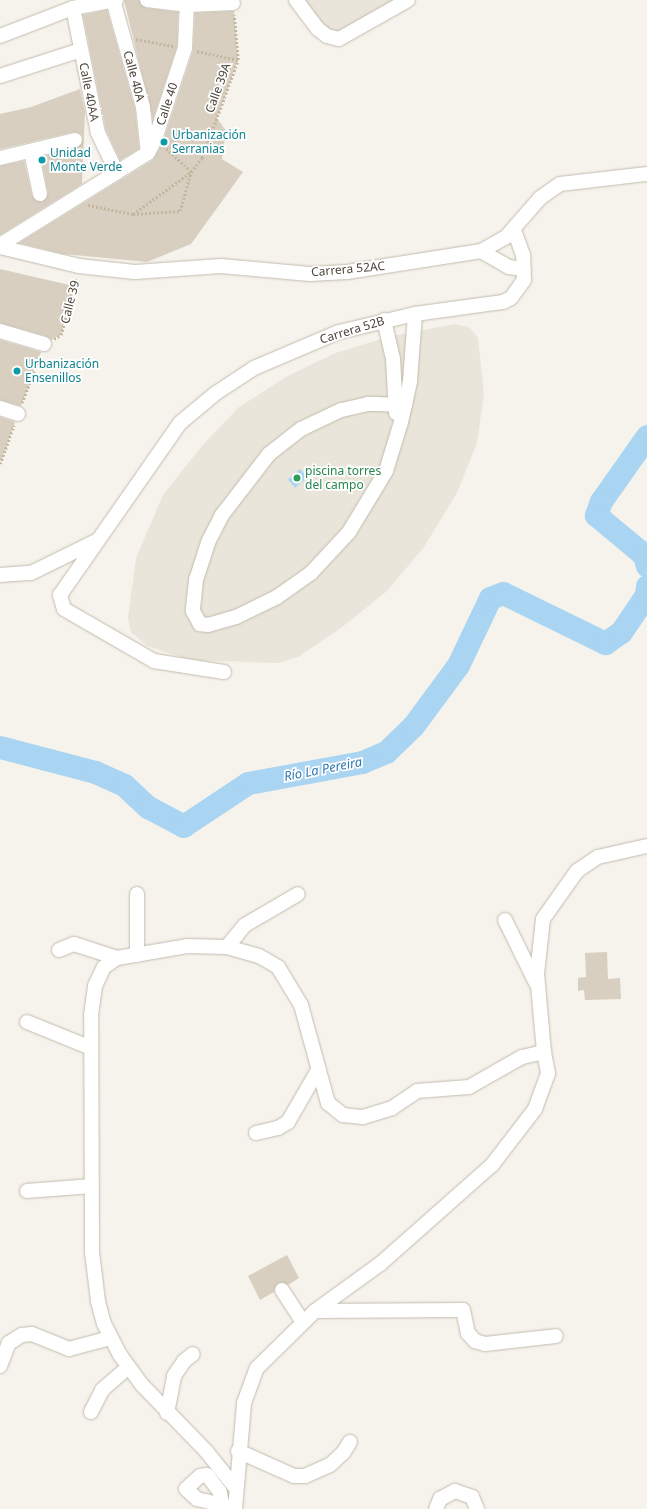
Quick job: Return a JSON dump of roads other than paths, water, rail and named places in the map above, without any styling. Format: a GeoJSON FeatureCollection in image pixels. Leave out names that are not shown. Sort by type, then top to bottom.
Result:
{"type":"FeatureCollection","features":[{"type":"Feature","properties":{"kind":"street"},"geometry":{"type":"LineString","coordinates":[[0,36],[72,8],[114,0]]}},
{"type":"Feature","properties":{"kind":"street","name":"Calle 40A"},"geometry":{"type":"LineString","coordinates":[[114,0],[142,107],[148,152]]}},
{"type":"Feature","properties":{"kind":"street"},"geometry":{"type":"LineString","coordinates":[[147,0],[233,3]]}},
{"type":"Feature","properties":{"kind":"street"},"geometry":{"type":"LineString","coordinates":[[296,0],[326,36],[339,39],[408,0]]}},
{"type":"Feature","properties":{"kind":"street","name":"Calle 40"},"geometry":{"type":"LineString","coordinates":[[0,246],[148,152],[155,139],[185,48],[188,2]]}},
{"type":"Feature","properties":{"kind":"street","name":"Calle 40AA"},"geometry":{"type":"LineString","coordinates":[[72,8],[98,133],[117,173]]}},
{"type":"Feature","properties":{"kind":"street"},"geometry":{"type":"LineString","coordinates":[[0,76],[81,50]]}},
{"type":"Feature","properties":{"kind":"street"},"geometry":{"type":"LineString","coordinates":[[0,158],[75,140]]}},
{"type":"Feature","properties":{"kind":"street"},"geometry":{"type":"LineString","coordinates":[[31,151],[40,194]]}},
{"type":"Feature","properties":{"kind":"street","name":"Carrera 52AC"},"geometry":{"type":"LineString","coordinates":[[0,246],[79,266],[134,272],[190,266],[240,267],[310,274],[347,272],[481,251],[514,230],[540,198],[560,184],[647,174]]}},
{"type":"Feature","properties":{"kind":"street","name":"Carrera 52B"},"geometry":{"type":"LineString","coordinates":[[224,672],[154,661],[64,609],[60,595],[180,423],[216,393],[254,368],[296,348],[384,320],[415,314],[503,302],[518,292],[524,280],[524,268],[520,242],[514,230]]}},
{"type":"Feature","properties":{"kind":"street"},"geometry":{"type":"LineString","coordinates":[[481,251],[508,267],[524,268]]}},
{"type":"Feature","properties":{"kind":"street"},"geometry":{"type":"LineString","coordinates":[[401,404],[368,404],[340,410],[301,428],[269,454],[222,515],[208,543],[196,580],[193,611],[200,624],[208,626],[236,617],[277,597],[311,573],[350,532],[386,471],[395,439],[401,404],[415,314]]}},
{"type":"Feature","properties":{"kind":"street"},"geometry":{"type":"LineString","coordinates":[[384,320],[401,404]]}},
{"type":"Feature","properties":{"kind":"street"},"geometry":{"type":"LineString","coordinates":[[0,331],[44,344]]}},
{"type":"Feature","properties":{"kind":"street"},"geometry":{"type":"LineString","coordinates":[[0,408],[18,414]]}},
{"type":"Feature","properties":{"kind":"street"},"geometry":{"type":"LineString","coordinates":[[0,575],[30,573],[98,540]]}},
{"type":"Feature","properties":{"kind":"street"},"geometry":{"type":"LineString","coordinates":[[231,1507],[235,1487],[244,1403],[256,1368],[303,1322],[380,1264],[492,1165],[535,1109],[548,1073],[544,1052],[538,986],[538,944],[543,918],[560,891],[577,871],[598,858],[647,846]]}},
{"type":"Feature","properties":{"kind":"street"},"geometry":{"type":"LineString","coordinates":[[137,894],[137,954]]}},
{"type":"Feature","properties":{"kind":"street"},"geometry":{"type":"LineString","coordinates":[[227,947],[245,925],[298,894]]}},
{"type":"Feature","properties":{"kind":"street"},"geometry":{"type":"LineString","coordinates":[[505,920],[538,986]]}},
{"type":"Feature","properties":{"kind":"street"},"geometry":{"type":"LineString","coordinates":[[59,950],[74,944],[117,958]]}},
{"type":"Feature","properties":{"kind":"street"},"geometry":{"type":"LineString","coordinates":[[235,1487],[206,1451],[167,1413],[128,1367],[110,1338],[98,1301],[92,1252],[91,1048],[95,986],[104,967],[117,958],[187,946],[227,947],[258,956],[278,967],[301,1006],[318,1072],[328,1103],[333,1110],[342,1116],[363,1117],[392,1108],[417,1091],[469,1087],[522,1057],[544,1052]]}},
{"type":"Feature","properties":{"kind":"street"},"geometry":{"type":"LineString","coordinates":[[27,1022],[91,1048]]}},
{"type":"Feature","properties":{"kind":"street"},"geometry":{"type":"LineString","coordinates":[[256,1133],[278,1128],[288,1122],[318,1072]]}},
{"type":"Feature","properties":{"kind":"street"},"geometry":{"type":"LineString","coordinates":[[27,1191],[92,1186]]}},
{"type":"Feature","properties":{"kind":"street"},"geometry":{"type":"LineString","coordinates":[[282,1290],[303,1322]]}},
{"type":"Feature","properties":{"kind":"street"},"geometry":{"type":"LineString","coordinates":[[316,1311],[463,1310],[468,1333],[475,1341],[485,1344],[556,1336]]}},
{"type":"Feature","properties":{"kind":"street"},"geometry":{"type":"LineString","coordinates":[[0,1366],[9,1343],[22,1335],[32,1334],[69,1349],[110,1338]]}},
{"type":"Feature","properties":{"kind":"street"},"geometry":{"type":"LineString","coordinates":[[167,1413],[174,1376],[184,1361],[193,1354]]}},
{"type":"Feature","properties":{"kind":"street"},"geometry":{"type":"LineString","coordinates":[[91,1412],[102,1390],[128,1367]]}},
{"type":"Feature","properties":{"kind":"street"},"geometry":{"type":"LineString","coordinates":[[238,1451],[294,1476],[305,1476],[330,1465],[343,1453],[350,1442]]}},
{"type":"Feature","properties":{"kind":"street"},"geometry":{"type":"LineString","coordinates":[[436,1509],[440,1499],[455,1491],[472,1497],[477,1509]]}},
{"type":"Feature","properties":{"kind":"water","name":"piscina torres del campo"},"geometry":{"type":"Polygon","coordinates":[[[300,469],[307,477],[295,488],[288,479],[300,469]]]}},
{"type":"Feature","properties":{"kind":"waterway","name":"Río La Pereira"},"geometry":{"type":"LineString","coordinates":[[647,436],[601,501],[596,515],[644,555],[647,566]]}},
{"type":"Feature","properties":{"kind":"waterway","name":"Río La Pereira"},"geometry":{"type":"LineString","coordinates":[[0,747],[95,772],[124,785],[148,807],[183,826],[248,783],[362,762],[386,752],[413,726],[458,665],[490,598],[503,593],[605,643],[621,632],[646,595],[647,586]]}},
{"type":"Feature","properties":{"kind":"place","name":"Urbanización Serranias"},"geometry":{"type":"Point","coordinates":[164,142]}},
{"type":"Feature","properties":{"kind":"place","name":"Unidad Monte Verde"},"geometry":{"type":"Point","coordinates":[42,160]}},
{"type":"Feature","properties":{"kind":"place","name":"Urbanización Ensenillos"},"geometry":{"type":"Point","coordinates":[17,371]}},
{"type":"Feature","properties":{"kind":"place","name":"piscina torres del campo"},"geometry":{"type":"Point","coordinates":[297,478]}}]}
